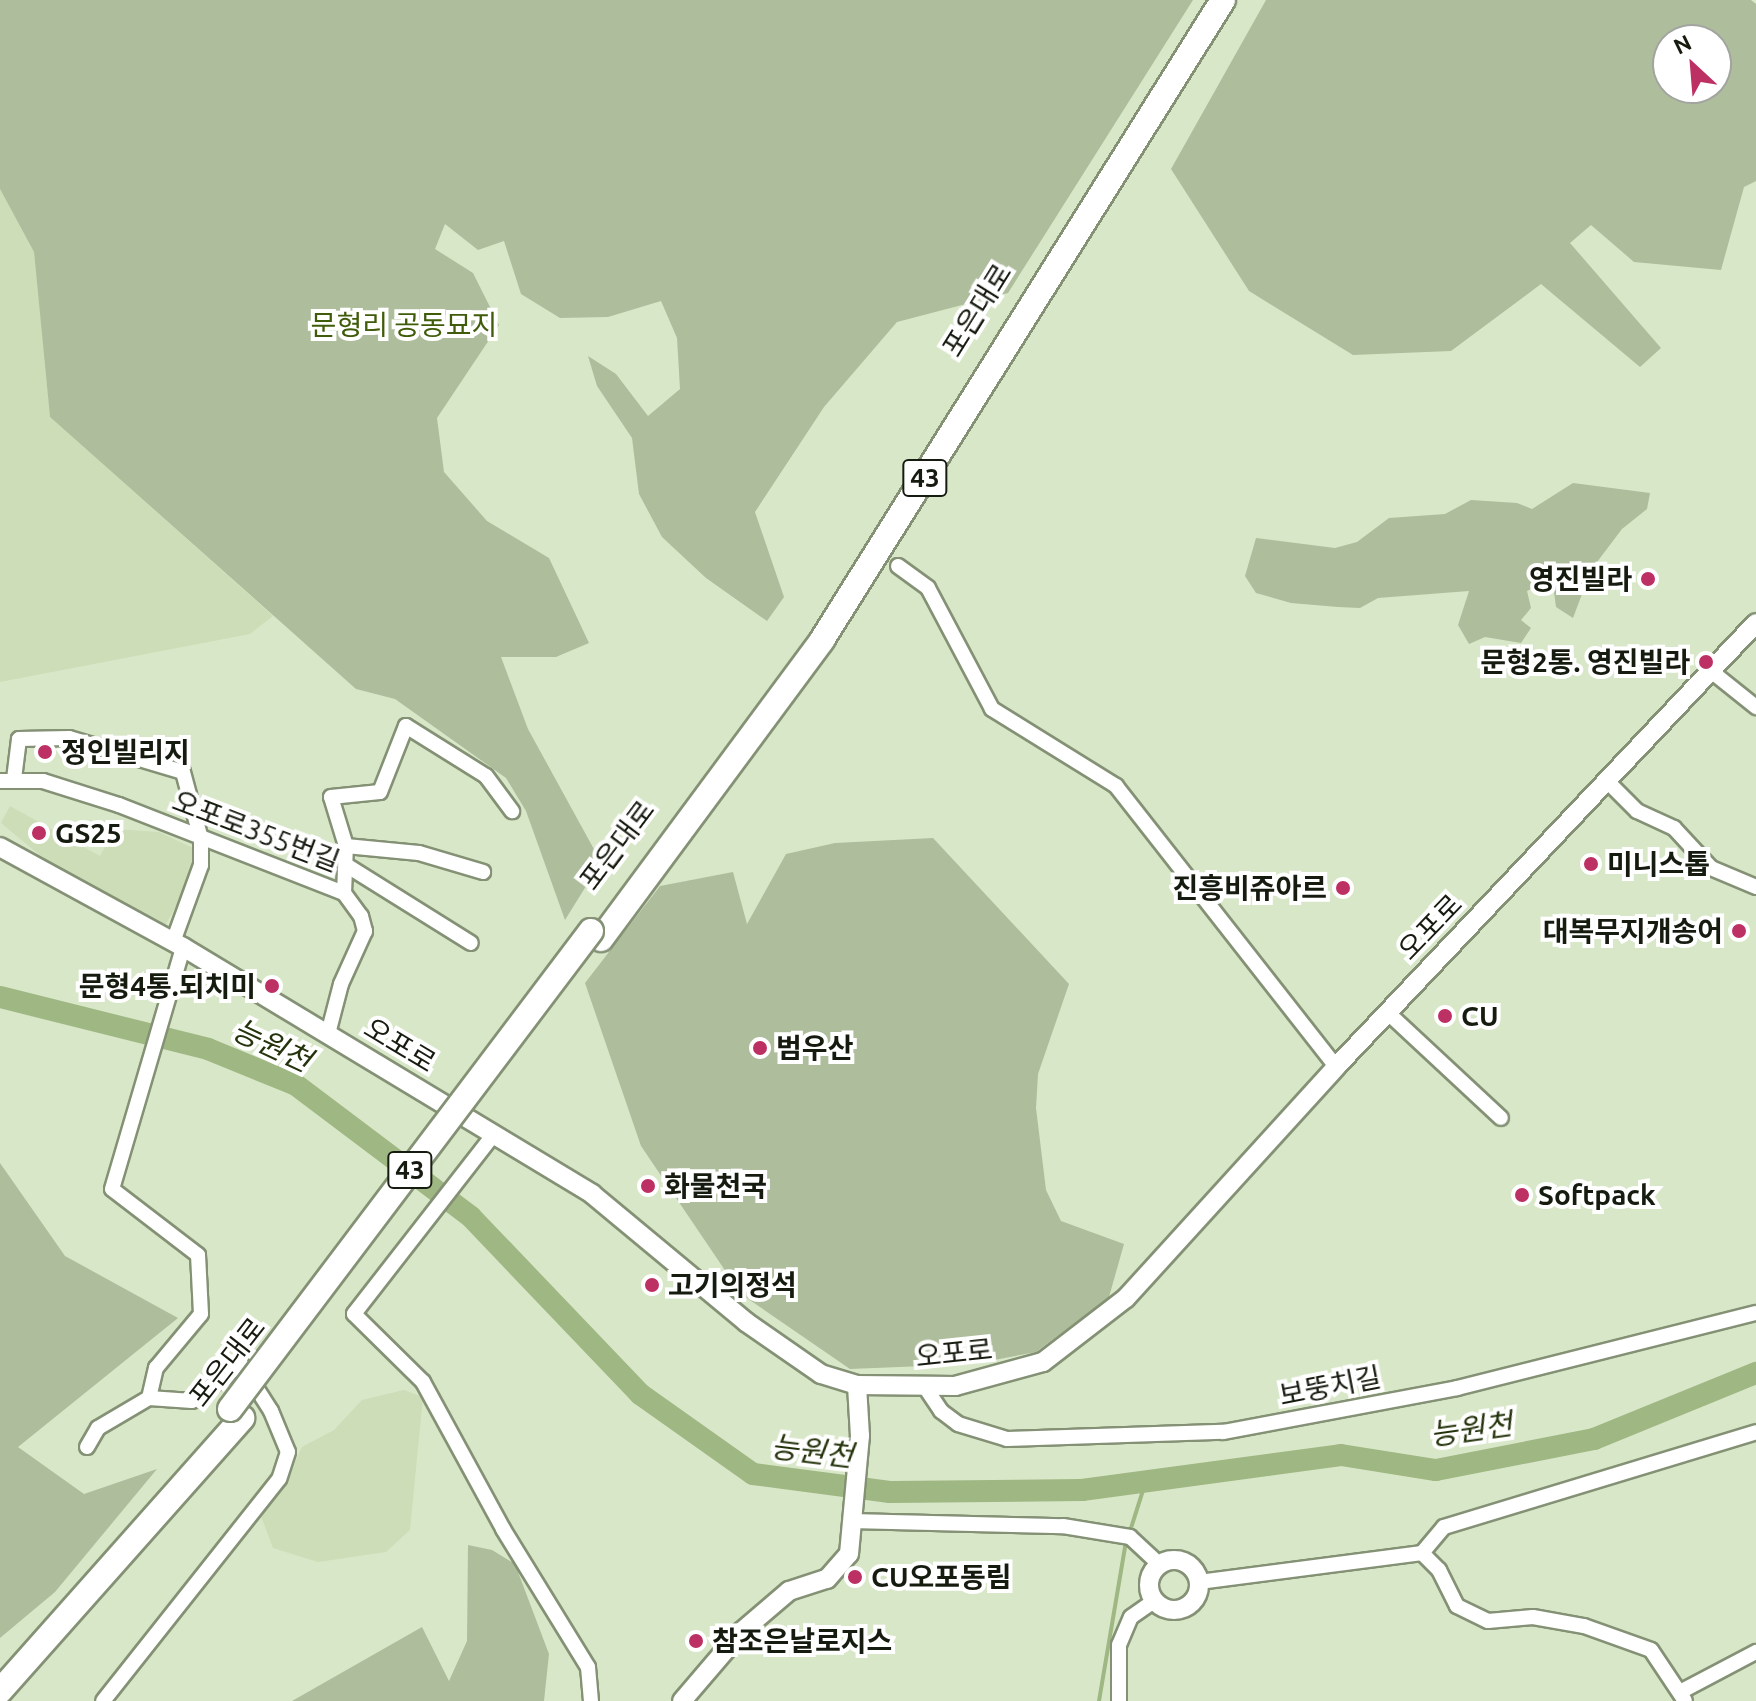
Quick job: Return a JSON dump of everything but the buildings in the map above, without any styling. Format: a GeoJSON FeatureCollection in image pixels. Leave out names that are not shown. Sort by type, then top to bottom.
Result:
{"type":"FeatureCollection","features":[{"type":"Feature","properties":{"kind":"highway","name":"포은대로"},"geometry":{"type":"LineString","coordinates":[[596,935],[792,664],[1206,0]]}},
{"type":"Feature","properties":{"kind":"highway","name":"포은대로"},"geometry":{"type":"LineString","coordinates":[[596,935],[822,640],[1223,0]]}},
{"type":"Feature","properties":{"kind":"highway","name":"43"},"geometry":{"type":"LineString","coordinates":[[236,1414],[596,935]]}},
{"type":"Feature","properties":{"kind":"highway","name":"포은대로"},"geometry":{"type":"LineString","coordinates":[[0,1691],[138,1541],[236,1414]]}},
{"type":"Feature","properties":{"kind":"highway","name":"포은대로"},"geometry":{"type":"LineString","coordinates":[[5,1665],[236,1414]]}},
{"type":"Feature","properties":{"kind":"highway"},"geometry":{"type":"LineString","coordinates":[[12,1701],[138,1541]]}},
{"type":"Feature","properties":{"kind":"street"},"geometry":{"type":"LineString","coordinates":[[898,566],[928,588],[992,709],[1116,786],[1336,1067]]}},
{"type":"Feature","properties":{"kind":"street","name":"오포로"},"geometry":{"type":"LineString","coordinates":[[0,847],[178,944],[494,1134],[621,1216],[800,1362],[857,1385],[925,1387],[1012,1374],[1043,1362],[1101,1322],[1336,1067],[1756,623]]}},
{"type":"Feature","properties":{"kind":"street"},"geometry":{"type":"LineString","coordinates":[[1711,671],[1756,707]]}},
{"type":"Feature","properties":{"kind":"street"},"geometry":{"type":"LineString","coordinates":[[344,893],[346,846],[331,797],[380,792],[406,726],[486,776],[512,811]]}},
{"type":"Feature","properties":{"kind":"street"},"geometry":{"type":"LineString","coordinates":[[7,780],[19,739],[69,738],[183,772],[201,839],[193,896],[178,944],[169,994],[112,1189],[198,1255],[201,1314],[156,1368],[149,1398]]}},
{"type":"Feature","properties":{"kind":"street","name":"오포로355번길"},"geometry":{"type":"LineString","coordinates":[[7,780],[43,781],[119,805],[344,893],[361,916],[365,931],[341,984],[328,1034]]}},
{"type":"Feature","properties":{"kind":"street"},"geometry":{"type":"LineString","coordinates":[[1608,782],[1637,811],[1674,828],[1711,868],[1756,887]]}},
{"type":"Feature","properties":{"kind":"street"},"geometry":{"type":"LineString","coordinates":[[346,846],[419,853],[483,872]]}},
{"type":"Feature","properties":{"kind":"street"},"geometry":{"type":"LineString","coordinates":[[346,865],[471,943]]}},
{"type":"Feature","properties":{"kind":"street"},"geometry":{"type":"LineString","coordinates":[[1388,1013],[1501,1118]]}},
{"type":"Feature","properties":{"kind":"street"},"geometry":{"type":"LineString","coordinates":[[494,1134],[410,1247],[354,1314],[423,1382],[503,1529],[588,1667],[591,1701]]}},
{"type":"Feature","properties":{"kind":"street","name":"보뚱치길"},"geometry":{"type":"LineString","coordinates":[[925,1387],[941,1411],[958,1424],[1007,1439],[1223,1432],[1457,1388],[1756,1313]]}},
{"type":"Feature","properties":{"kind":"street"},"geometry":{"type":"LineString","coordinates":[[87,1447],[98,1428],[149,1398],[192,1401],[241,1364],[271,1411],[288,1452],[279,1479],[103,1701]]}},
{"type":"Feature","properties":{"kind":"street"},"geometry":{"type":"LineString","coordinates":[[682,1701],[741,1632],[789,1591],[827,1579],[849,1554],[860,1436],[857,1385]]}},
{"type":"Feature","properties":{"kind":"street"},"geometry":{"type":"LineString","coordinates":[[1199,1582],[1422,1553],[1444,1527],[1756,1432]]}},
{"type":"Feature","properties":{"kind":"street"},"geometry":{"type":"LineString","coordinates":[[851,1519],[1063,1526],[1113,1533],[1130,1537],[1160,1565]]}},
{"type":"Feature","properties":{"kind":"street"},"geometry":{"type":"LineString","coordinates":[[1422,1553],[1439,1570],[1457,1606],[1488,1621],[1533,1617],[1584,1626],[1651,1650],[1683,1696],[1756,1652]]}},
{"type":"Feature","properties":{"kind":"street"},"geometry":{"type":"LineString","coordinates":[[1185,1562],[1199,1582],[1196,1597],[1184,1608],[1168,1609],[1154,1601],[1149,1578],[1160,1565],[1185,1562]]}},
{"type":"Feature","properties":{"kind":"street"},"geometry":{"type":"LineString","coordinates":[[1119,1701],[1119,1645],[1131,1617],[1154,1601]]}},
{"type":"Feature","properties":{"kind":"shaded area"},"geometry":{"type":"Polygon","coordinates":[[[0,189],[34,252],[50,417],[273,616],[250,634],[0,682],[0,189]]]}},
{"type":"Feature","properties":{"kind":"shaded area"},"geometry":{"type":"Polygon","coordinates":[[[10,806],[100,856],[115,829],[159,832],[193,848],[190,881],[166,924],[48,862],[1,823],[10,806]]]}},
{"type":"Feature","properties":{"kind":"shaded area"},"geometry":{"type":"Polygon","coordinates":[[[404,1390],[423,1397],[410,1530],[386,1552],[318,1562],[273,1548],[261,1516],[283,1488],[302,1447],[334,1430],[362,1400],[404,1390]]]}},
{"type":"Feature","properties":{"kind":"green space","name":"문형리 공동묘지"},"geometry":{"type":"Polygon","coordinates":[[[0,0],[1193,0],[1008,293],[897,322],[824,407],[755,512],[784,597],[767,621],[706,578],[662,537],[639,494],[632,438],[597,386],[588,356],[616,374],[648,416],[680,389],[677,338],[661,301],[608,317],[560,318],[521,294],[504,241],[478,250],[445,224],[435,249],[473,273],[499,325],[437,418],[444,472],[487,521],[549,558],[589,643],[556,657],[501,657],[528,729],[601,862],[565,920],[526,811],[506,778],[395,699],[356,689],[50,417],[34,252],[0,189],[0,0]]]}},
{"type":"Feature","properties":{"kind":"green space"},"geometry":{"type":"Polygon","coordinates":[[[1266,0],[1751,0],[1756,4],[1756,181],[1744,187],[1721,270],[1634,262],[1591,225],[1570,243],[1661,348],[1640,367],[1541,284],[1451,351],[1353,355],[1249,291],[1171,169],[1266,0]]]}},
{"type":"Feature","properties":{"kind":"green space"},"geometry":{"type":"Polygon","coordinates":[[[1573,483],[1650,493],[1647,509],[1622,529],[1591,570],[1573,618],[1556,607],[1554,592],[1537,586],[1527,591],[1531,608],[1521,620],[1531,628],[1521,643],[1485,637],[1469,644],[1458,625],[1469,591],[1378,598],[1360,608],[1338,607],[1291,603],[1256,593],[1245,576],[1256,538],[1335,548],[1357,542],[1389,518],[1445,514],[1471,500],[1517,503],[1532,509],[1573,483]]]}},
{"type":"Feature","properties":{"kind":"green space"},"geometry":{"type":"Polygon","coordinates":[[[933,838],[1069,984],[1038,1074],[1036,1108],[1046,1190],[1061,1221],[1124,1244],[1109,1297],[1036,1352],[973,1364],[850,1369],[741,1294],[641,1146],[585,983],[660,886],[733,872],[747,924],[786,854],[835,843],[933,838]]]}},
{"type":"Feature","properties":{"kind":"green space"},"geometry":{"type":"Polygon","coordinates":[[[0,1163],[65,1256],[178,1318],[18,1447],[84,1494],[157,1469],[55,1592],[0,1638],[0,1163]]]}},
{"type":"Feature","properties":{"kind":"green space"},"geometry":{"type":"Polygon","coordinates":[[[468,1545],[492,1550],[515,1564],[549,1654],[544,1701],[292,1701],[422,1627],[449,1681],[467,1641],[468,1545]]]}},
{"type":"Feature","properties":{"kind":"waterway","name":"능원천"},"geometry":{"type":"LineString","coordinates":[[0,997],[208,1049],[296,1085],[471,1217],[640,1394],[753,1474],[890,1492],[1082,1490],[1341,1455],[1436,1470],[1594,1439],[1756,1373]]}},
{"type":"Feature","properties":{"kind":"waterway"},"geometry":{"type":"LineString","coordinates":[[1099,1701],[1125,1547],[1145,1484]]}},
{"type":"Feature","properties":{"kind":"place","name":"영진빌라"},"geometry":{"type":"Point","coordinates":[1648,579]}},
{"type":"Feature","properties":{"kind":"place","name":"문형2통. 영진빌라"},"geometry":{"type":"Point","coordinates":[1706,662]}},
{"type":"Feature","properties":{"kind":"place","name":"정인빌리지"},"geometry":{"type":"Point","coordinates":[45,752]}},
{"type":"Feature","properties":{"kind":"place","name":"GS25"},"geometry":{"type":"Point","coordinates":[39,833]}},
{"type":"Feature","properties":{"kind":"place","name":"미니스톱"},"geometry":{"type":"Point","coordinates":[1591,864]}},
{"type":"Feature","properties":{"kind":"place","name":"진흥비쥬아르"},"geometry":{"type":"Point","coordinates":[1343,888]}},
{"type":"Feature","properties":{"kind":"place","name":"대복무지개송어"},"geometry":{"type":"Point","coordinates":[1739,931]}},
{"type":"Feature","properties":{"kind":"place","name":"문형4통.되치미"},"geometry":{"type":"Point","coordinates":[272,986]}},
{"type":"Feature","properties":{"kind":"place","name":"CU"},"geometry":{"type":"Point","coordinates":[1445,1016]}},
{"type":"Feature","properties":{"kind":"place","name":"범우산"},"geometry":{"type":"Point","coordinates":[760,1048]}},
{"type":"Feature","properties":{"kind":"place","name":"화물천국"},"geometry":{"type":"Point","coordinates":[648,1186]}},
{"type":"Feature","properties":{"kind":"place","name":"Softpack"},"geometry":{"type":"Point","coordinates":[1522,1195]}},
{"type":"Feature","properties":{"kind":"place","name":"고기의정석"},"geometry":{"type":"Point","coordinates":[652,1285]}},
{"type":"Feature","properties":{"kind":"place","name":"CU오포동림"},"geometry":{"type":"Point","coordinates":[855,1577]}},
{"type":"Feature","properties":{"kind":"place","name":"참조은날로지스"},"geometry":{"type":"Point","coordinates":[696,1641]}}]}
